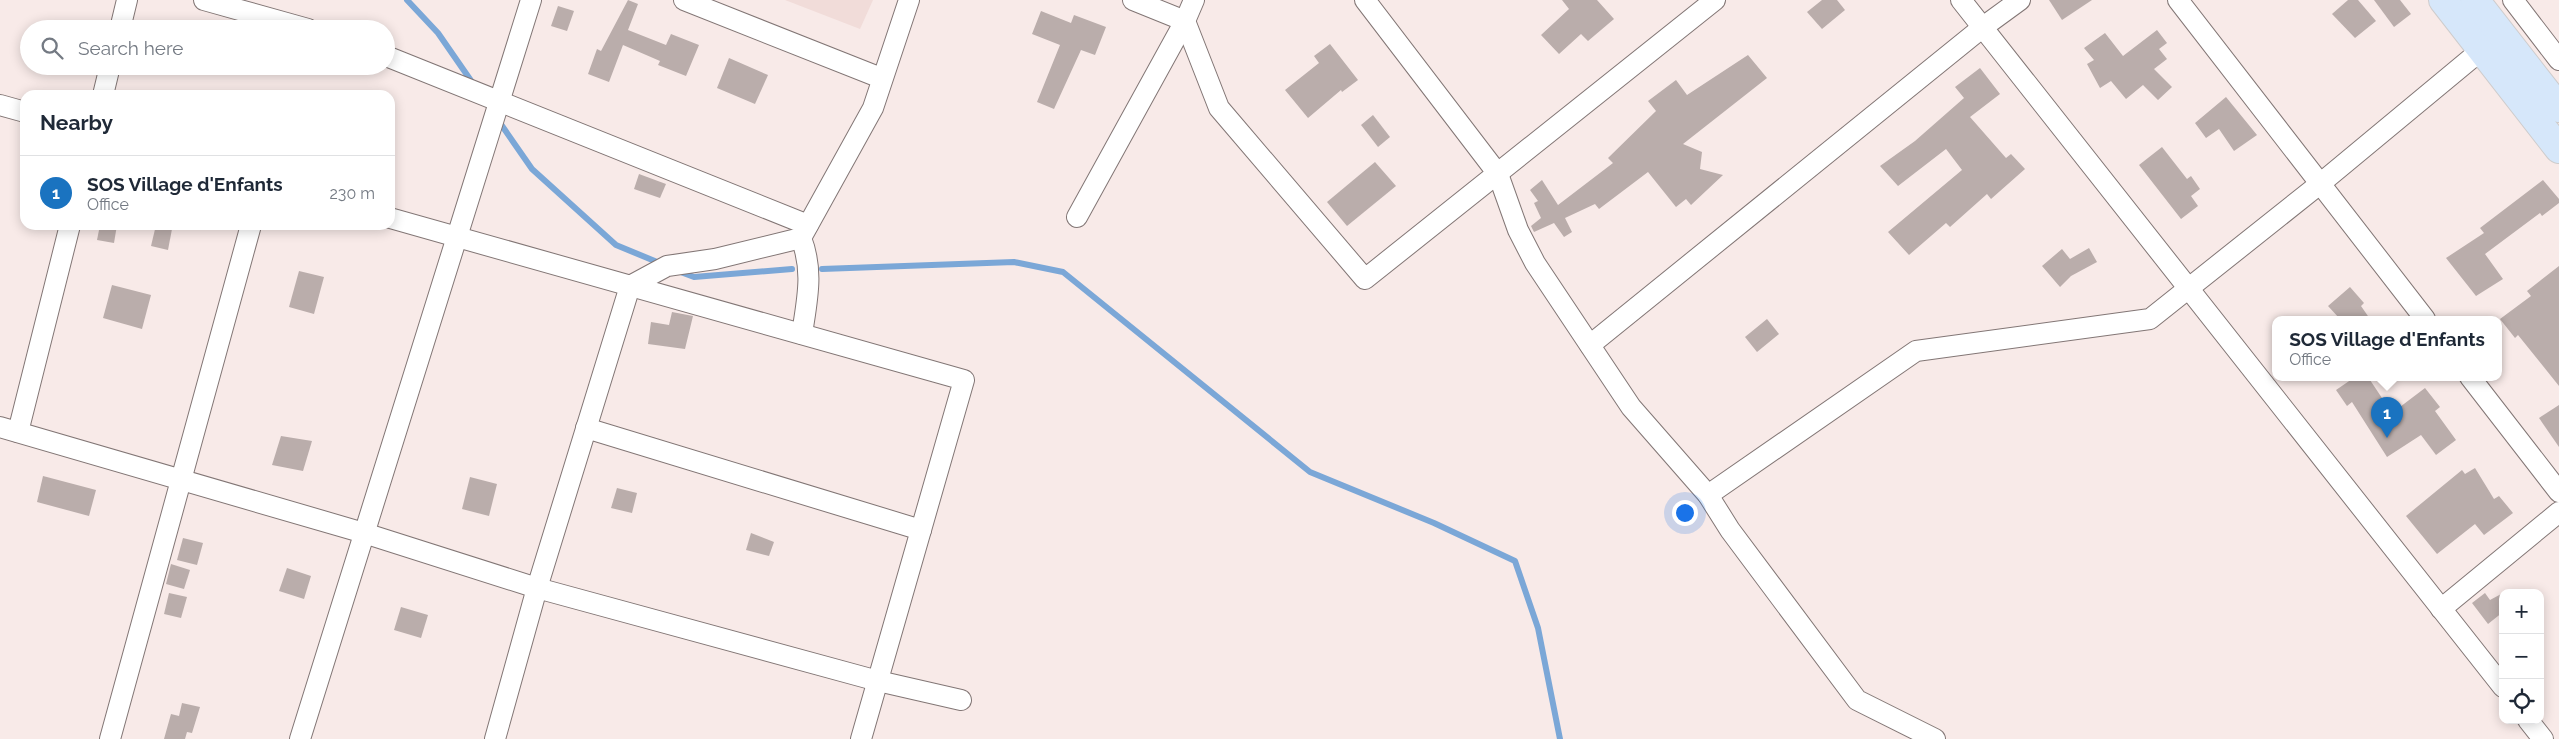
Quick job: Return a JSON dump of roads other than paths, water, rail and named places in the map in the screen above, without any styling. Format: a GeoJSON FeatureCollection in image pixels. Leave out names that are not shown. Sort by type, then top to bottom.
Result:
{"type":"FeatureCollection","features":[{"type":"Feature","properties":{"kind":"main road"},"geometry":{"type":"LineString","coordinates":[[2443,0],[2492,41],[2559,108]]}},
{"type":"Feature","properties":{"kind":"main road"},"geometry":{"type":"LineString","coordinates":[[2475,0],[2492,41],[2559,149]]}},
{"type":"Feature","properties":{"kind":"street"},"geometry":{"type":"LineString","coordinates":[[122,20],[127,0]]}},
{"type":"Feature","properties":{"kind":"street"},"geometry":{"type":"LineString","coordinates":[[204,0],[276,20]]}},
{"type":"Feature","properties":{"kind":"street"},"geometry":{"type":"LineString","coordinates":[[300,739],[531,0]]}},
{"type":"Feature","properties":{"kind":"street"},"geometry":{"type":"LineString","coordinates":[[684,0],[881,78]]}},
{"type":"Feature","properties":{"kind":"street"},"geometry":{"type":"LineString","coordinates":[[802,334],[809,292],[808,256],[804,232],[873,108],[881,78],[909,0]]}},
{"type":"Feature","properties":{"kind":"street"},"geometry":{"type":"LineString","coordinates":[[1133,0],[1185,21],[1219,108],[1365,279],[1498,174],[1709,2]]}},
{"type":"Feature","properties":{"kind":"street"},"geometry":{"type":"LineString","coordinates":[[1077,217],[1185,21],[1194,0]]}},
{"type":"Feature","properties":{"kind":"street"},"geometry":{"type":"LineString","coordinates":[[1365,0],[1498,174],[1518,230],[1535,263],[1631,407],[1708,494],[1736,538],[1857,700],[1935,739]]}},
{"type":"Feature","properties":{"kind":"street"},"geometry":{"type":"LineString","coordinates":[[1960,0],[2499,683]]}},
{"type":"Feature","properties":{"kind":"street"},"geometry":{"type":"LineString","coordinates":[[1590,346],[1983,27],[2020,0]]}},
{"type":"Feature","properties":{"kind":"street"},"geometry":{"type":"LineString","coordinates":[[2178,0],[2423,316]]}},
{"type":"Feature","properties":{"kind":"street"},"geometry":{"type":"LineString","coordinates":[[2513,0],[2559,60]]}},
{"type":"Feature","properties":{"kind":"street"},"geometry":{"type":"LineString","coordinates":[[1708,494],[1916,351],[2150,319],[2320,183],[2492,41]]}},
{"type":"Feature","properties":{"kind":"street"},"geometry":{"type":"LineString","coordinates":[[395,60],[500,101],[804,232]]}},
{"type":"Feature","properties":{"kind":"street"},"geometry":{"type":"LineString","coordinates":[[104,90],[108,75]]}},
{"type":"Feature","properties":{"kind":"street"},"geometry":{"type":"LineString","coordinates":[[0,105],[20,111]]}},
{"type":"Feature","properties":{"kind":"street"},"geometry":{"type":"LineString","coordinates":[[395,219],[964,380],[861,739]]}},
{"type":"Feature","properties":{"kind":"street"},"geometry":{"type":"LineString","coordinates":[[69,230],[9,430],[364,533],[537,588],[878,681],[961,700]]}},
{"type":"Feature","properties":{"kind":"street"},"geometry":{"type":"LineString","coordinates":[[110,739],[250,230]]}},
{"type":"Feature","properties":{"kind":"street"},"geometry":{"type":"LineString","coordinates":[[495,739],[537,588],[630,286],[667,266],[715,258],[804,232]]}},
{"type":"Feature","properties":{"kind":"street"},"geometry":{"type":"LineString","coordinates":[[2473,381],[2559,492]]}},
{"type":"Feature","properties":{"kind":"street"},"geometry":{"type":"LineString","coordinates":[[586,428],[921,530]]}},
{"type":"Feature","properties":{"kind":"street"},"geometry":{"type":"LineString","coordinates":[[2441,609],[2559,512]]}},
{"type":"Feature","properties":{"kind":"street"},"geometry":{"type":"LineString","coordinates":[[2531,724],[2543,739]]}},
{"type":"Feature","properties":{"kind":"waterway"},"geometry":{"type":"LineString","coordinates":[[407,0],[438,33],[474,85]]}},
{"type":"Feature","properties":{"kind":"waterway"},"geometry":{"type":"LineString","coordinates":[[498,120],[532,169],[616,245],[662,264]]}},
{"type":"Feature","properties":{"kind":"waterway"},"geometry":{"type":"LineString","coordinates":[[822,269],[1014,262],[1063,272],[1310,472],[1434,523],[1515,561],[1538,628],[1560,739]]}},
{"type":"Feature","properties":{"kind":"waterway"},"geometry":{"type":"LineString","coordinates":[[678,271],[694,277],[792,269]]}},
{"type":"Feature","properties":{"kind":"place","name":"SOS Village d'Enfants"},"geometry":{"type":"Point","coordinates":[2387,438]}}]}
